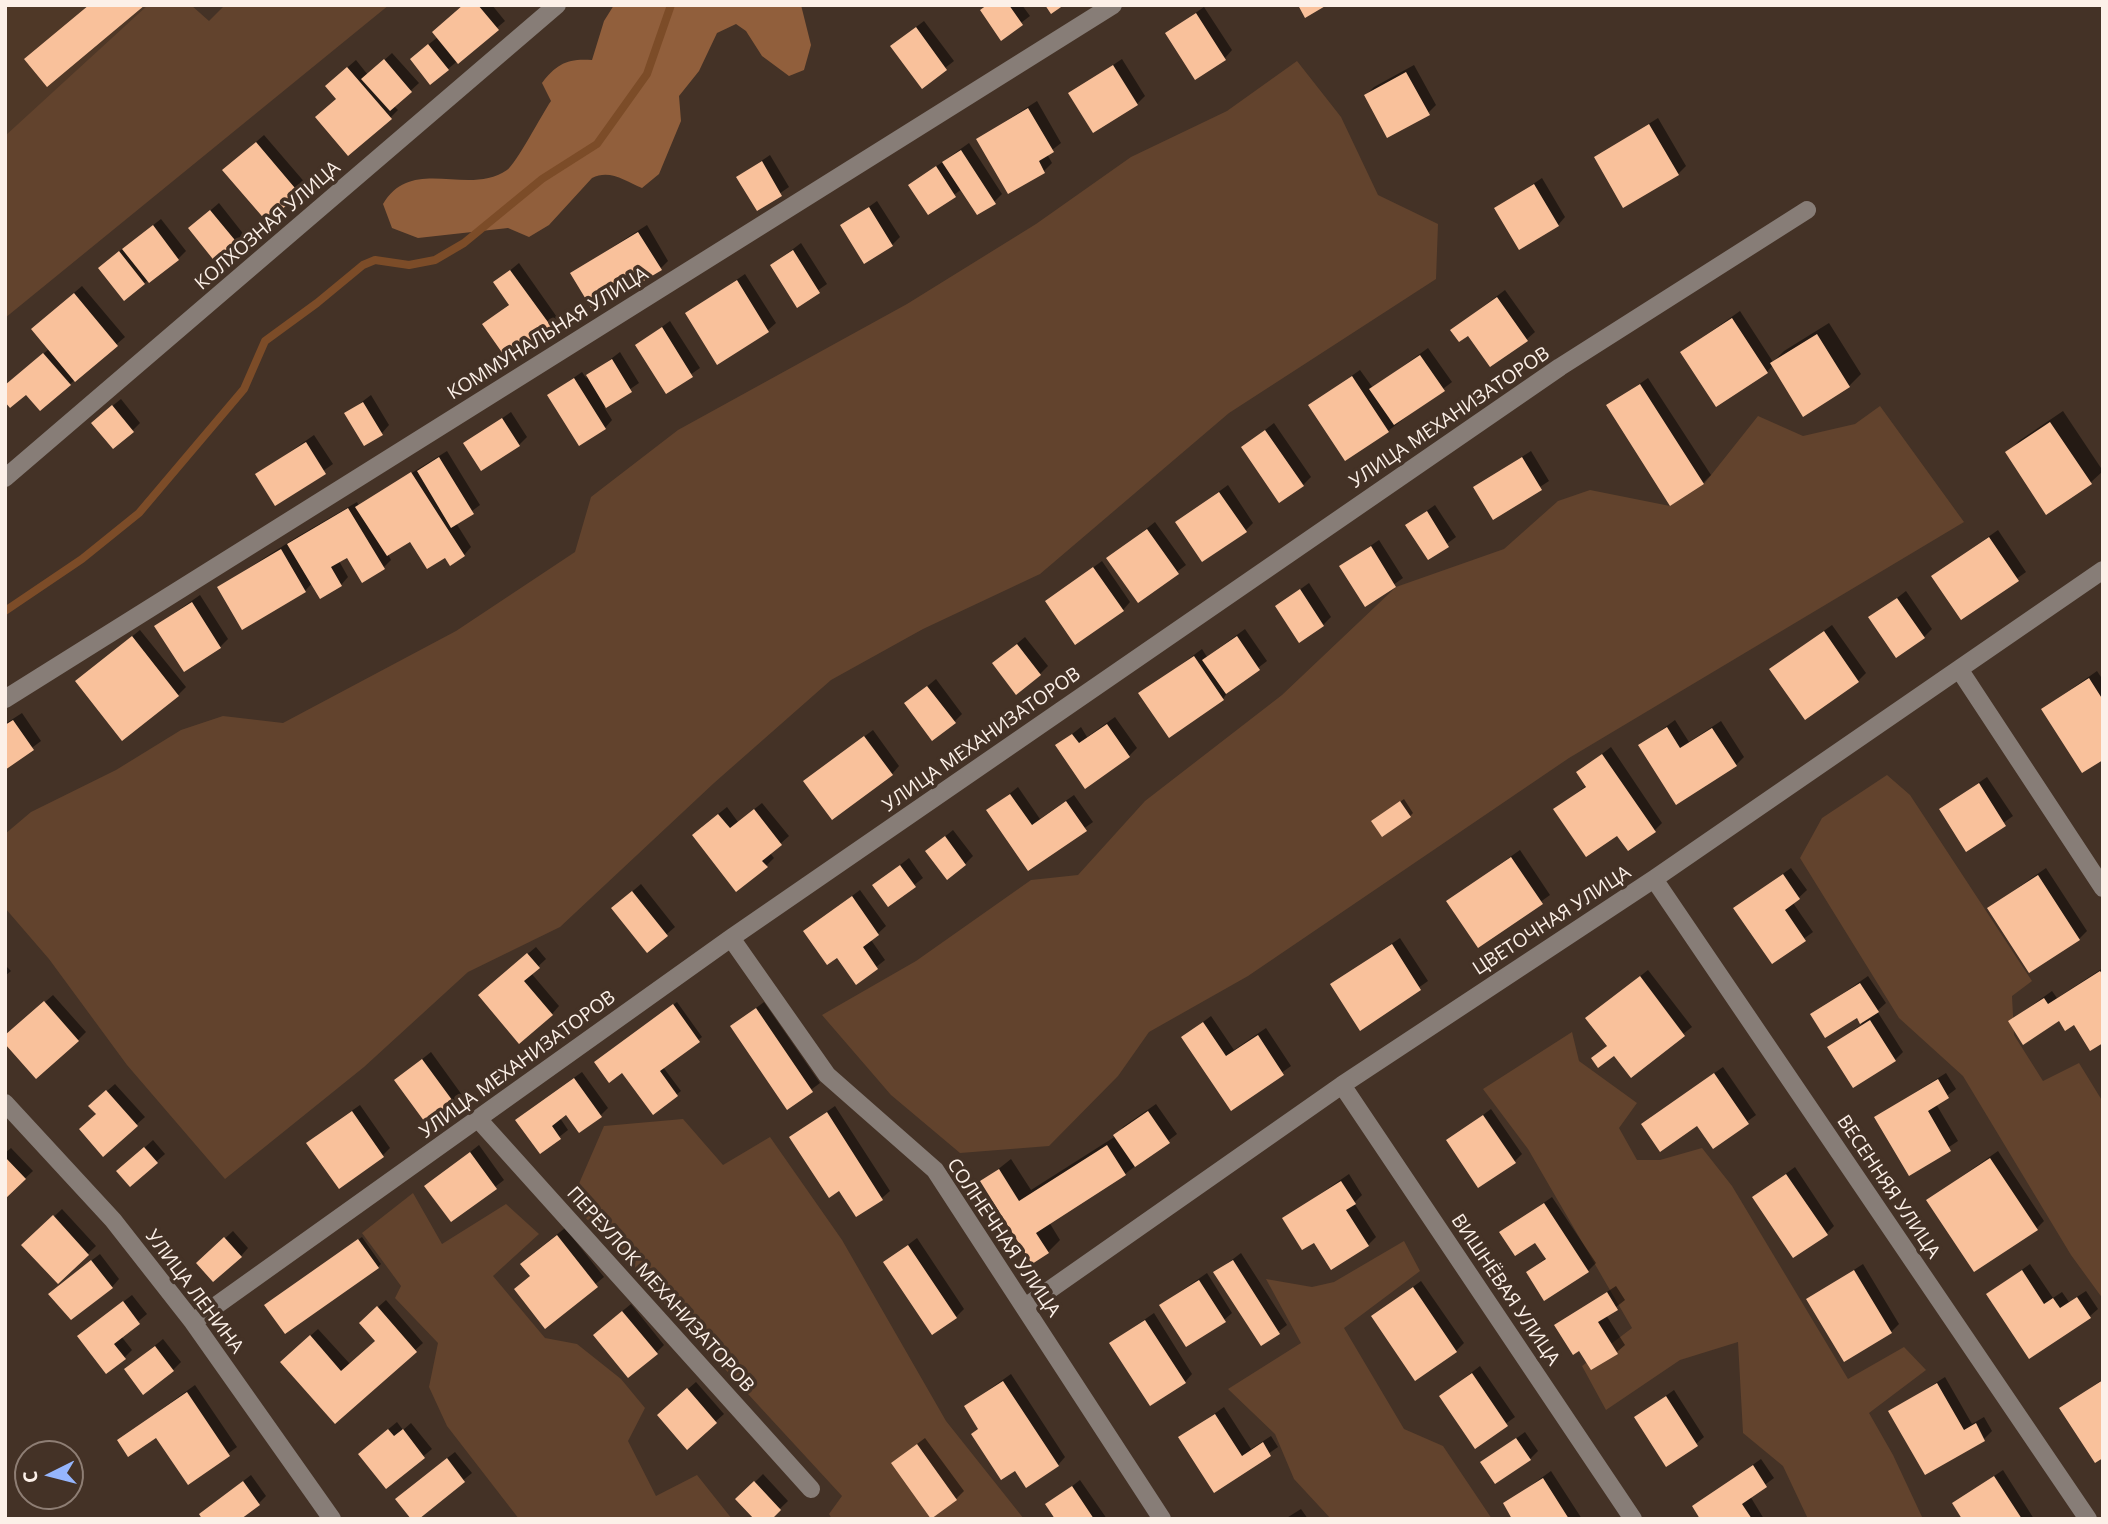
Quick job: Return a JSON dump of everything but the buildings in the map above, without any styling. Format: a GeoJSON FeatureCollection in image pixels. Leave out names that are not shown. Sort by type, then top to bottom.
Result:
{"type":"FeatureCollection","features":[{"type":"Feature","properties":{"kind":"street","name":"КОЛХОЗНАЯ УЛИЦА"},"geometry":{"type":"LineString","coordinates":[[5,478],[557,5]]}},
{"type":"Feature","properties":{"kind":"street","name":"КОММУНАЛЬНАЯ УЛИЦА"},"geometry":{"type":"LineString","coordinates":[[5,699],[1112,5]]}},
{"type":"Feature","properties":{"kind":"street","name":"УЛИЦА МЕХАНИЗАТОРОВ"},"geometry":{"type":"LineString","coordinates":[[193,1322],[731,938],[1560,367],[1807,210]]}},
{"type":"Feature","properties":{"kind":"street","name":"ЦВЕТОЧНАЯ УЛИЦА"},"geometry":{"type":"LineString","coordinates":[[1026,1307],[1342,1085],[1654,879],[2103,570]]}},
{"type":"Feature","properties":{"kind":"street"},"geometry":{"type":"LineString","coordinates":[[1959,669],[2103,888]]}},
{"type":"Feature","properties":{"kind":"street","name":"ВЕСЕННЯЯ УЛИЦА"},"geometry":{"type":"LineString","coordinates":[[1654,879],[2088,1519]]}},
{"type":"Feature","properties":{"kind":"street","name":"СОЛНЕЧНАЯ УЛИЦА"},"geometry":{"type":"LineString","coordinates":[[731,938],[827,1074],[935,1170],[1162,1519]]}},
{"type":"Feature","properties":{"kind":"street","name":"ВИШНЁВАЯ УЛИЦА"},"geometry":{"type":"LineString","coordinates":[[1342,1085],[1633,1519]]}},
{"type":"Feature","properties":{"kind":"street","name":"УЛИЦА ЛЕНИНА"},"geometry":{"type":"LineString","coordinates":[[5,1103],[113,1220],[193,1322],[332,1519]]}},
{"type":"Feature","properties":{"kind":"street","name":"ПЕРЕУЛОК МЕХАНИЗАТОРОВ"},"geometry":{"type":"LineString","coordinates":[[478,1119],[811,1489]]}},
{"type":"Feature","properties":{"kind":"shaded area"},"geometry":{"type":"Polygon","coordinates":[[[5,5],[154,5],[5,143],[5,5]]]}},
{"type":"Feature","properties":{"kind":"shaded area"},"geometry":{"type":"Polygon","coordinates":[[[148,5],[191,5],[209,21],[225,5],[389,5],[5,318],[5,136],[148,5]]]}},
{"type":"Feature","properties":{"kind":"shaded area"},"geometry":{"type":"Polygon","coordinates":[[[614,5],[801,5],[811,45],[804,70],[789,76],[762,56],[746,31],[736,24],[717,33],[699,71],[679,96],[681,121],[659,174],[642,188],[611,175],[592,178],[549,225],[529,237],[508,228],[418,238],[392,228],[383,204],[395,190],[409,182],[425,179],[475,180],[492,177],[511,166],[551,101],[542,83],[552,71],[569,61],[592,60],[604,21],[614,5]]]}},
{"type":"Feature","properties":{"kind":"shaded area"},"geometry":{"type":"Polygon","coordinates":[[[1297,61],[1341,117],[1378,195],[1438,224],[1436,279],[1229,413],[1040,574],[923,629],[831,680],[714,783],[560,927],[468,972],[364,1067],[225,1179],[127,1065],[49,959],[5,908],[5,834],[31,812],[116,770],[181,730],[223,716],[283,723],[456,631],[575,552],[591,497],[678,430],[907,304],[1036,224],[1131,157],[1227,111],[1297,61]]]}},
{"type":"Feature","properties":{"kind":"shaded area"},"geometry":{"type":"Polygon","coordinates":[[[1880,406],[1964,522],[1569,758],[1248,976],[1149,1032],[1118,1076],[1049,1146],[960,1153],[891,1095],[822,1015],[916,961],[1031,880],[1078,875],[1145,801],[1282,695],[1396,587],[1504,549],[1558,501],[1590,490],[1670,506],[1704,484],[1758,416],[1803,436],[1855,424],[1880,406]]]}},
{"type":"Feature","properties":{"kind":"shaded area"},"geometry":{"type":"Polygon","coordinates":[[[1887,775],[1910,795],[2032,981],[2012,996],[2014,1035],[2043,1081],[2079,1063],[2103,1102],[2103,1299],[2071,1255],[1963,1076],[1899,1018],[1800,858],[1822,818],[1887,775]]]}},
{"type":"Feature","properties":{"kind":"shaded area"},"geometry":{"type":"Polygon","coordinates":[[[1572,1032],[1579,1061],[1637,1103],[1619,1128],[1637,1160],[1660,1160],[1702,1148],[1732,1186],[1848,1379],[1904,1347],[1926,1370],[1869,1413],[1893,1455],[1923,1519],[1808,1519],[1783,1466],[1743,1433],[1738,1342],[1680,1360],[1606,1410],[1582,1366],[1632,1328],[1528,1149],[1483,1089],[1572,1032]]]}},
{"type":"Feature","properties":{"kind":"shaded area"},"geometry":{"type":"Polygon","coordinates":[[[683,1119],[723,1165],[770,1137],[842,1240],[946,1421],[1024,1519],[832,1519],[829,1514],[842,1496],[571,1202],[604,1126],[683,1119]]]}},
{"type":"Feature","properties":{"kind":"shaded area"},"geometry":{"type":"Polygon","coordinates":[[[413,1193],[442,1244],[506,1204],[539,1234],[493,1276],[545,1338],[577,1344],[621,1379],[645,1408],[628,1441],[656,1496],[697,1475],[732,1519],[519,1519],[447,1426],[429,1387],[438,1343],[395,1298],[401,1286],[362,1233],[413,1193]]]}},
{"type":"Feature","properties":{"kind":"shaded area"},"geometry":{"type":"Polygon","coordinates":[[[1404,1241],[1420,1271],[1344,1328],[1404,1429],[1443,1446],[1492,1519],[1331,1519],[1294,1479],[1275,1434],[1228,1389],[1301,1343],[1266,1279],[1312,1287],[1334,1282],[1404,1241]]]}},
{"type":"Feature","properties":{"kind":"waterway"},"geometry":{"type":"LineString","coordinates":[[5,611],[82,559],[139,513],[244,389],[265,341],[363,265],[375,260],[409,265],[435,260],[464,243],[542,179],[597,144],[647,74],[671,5]]}}]}
